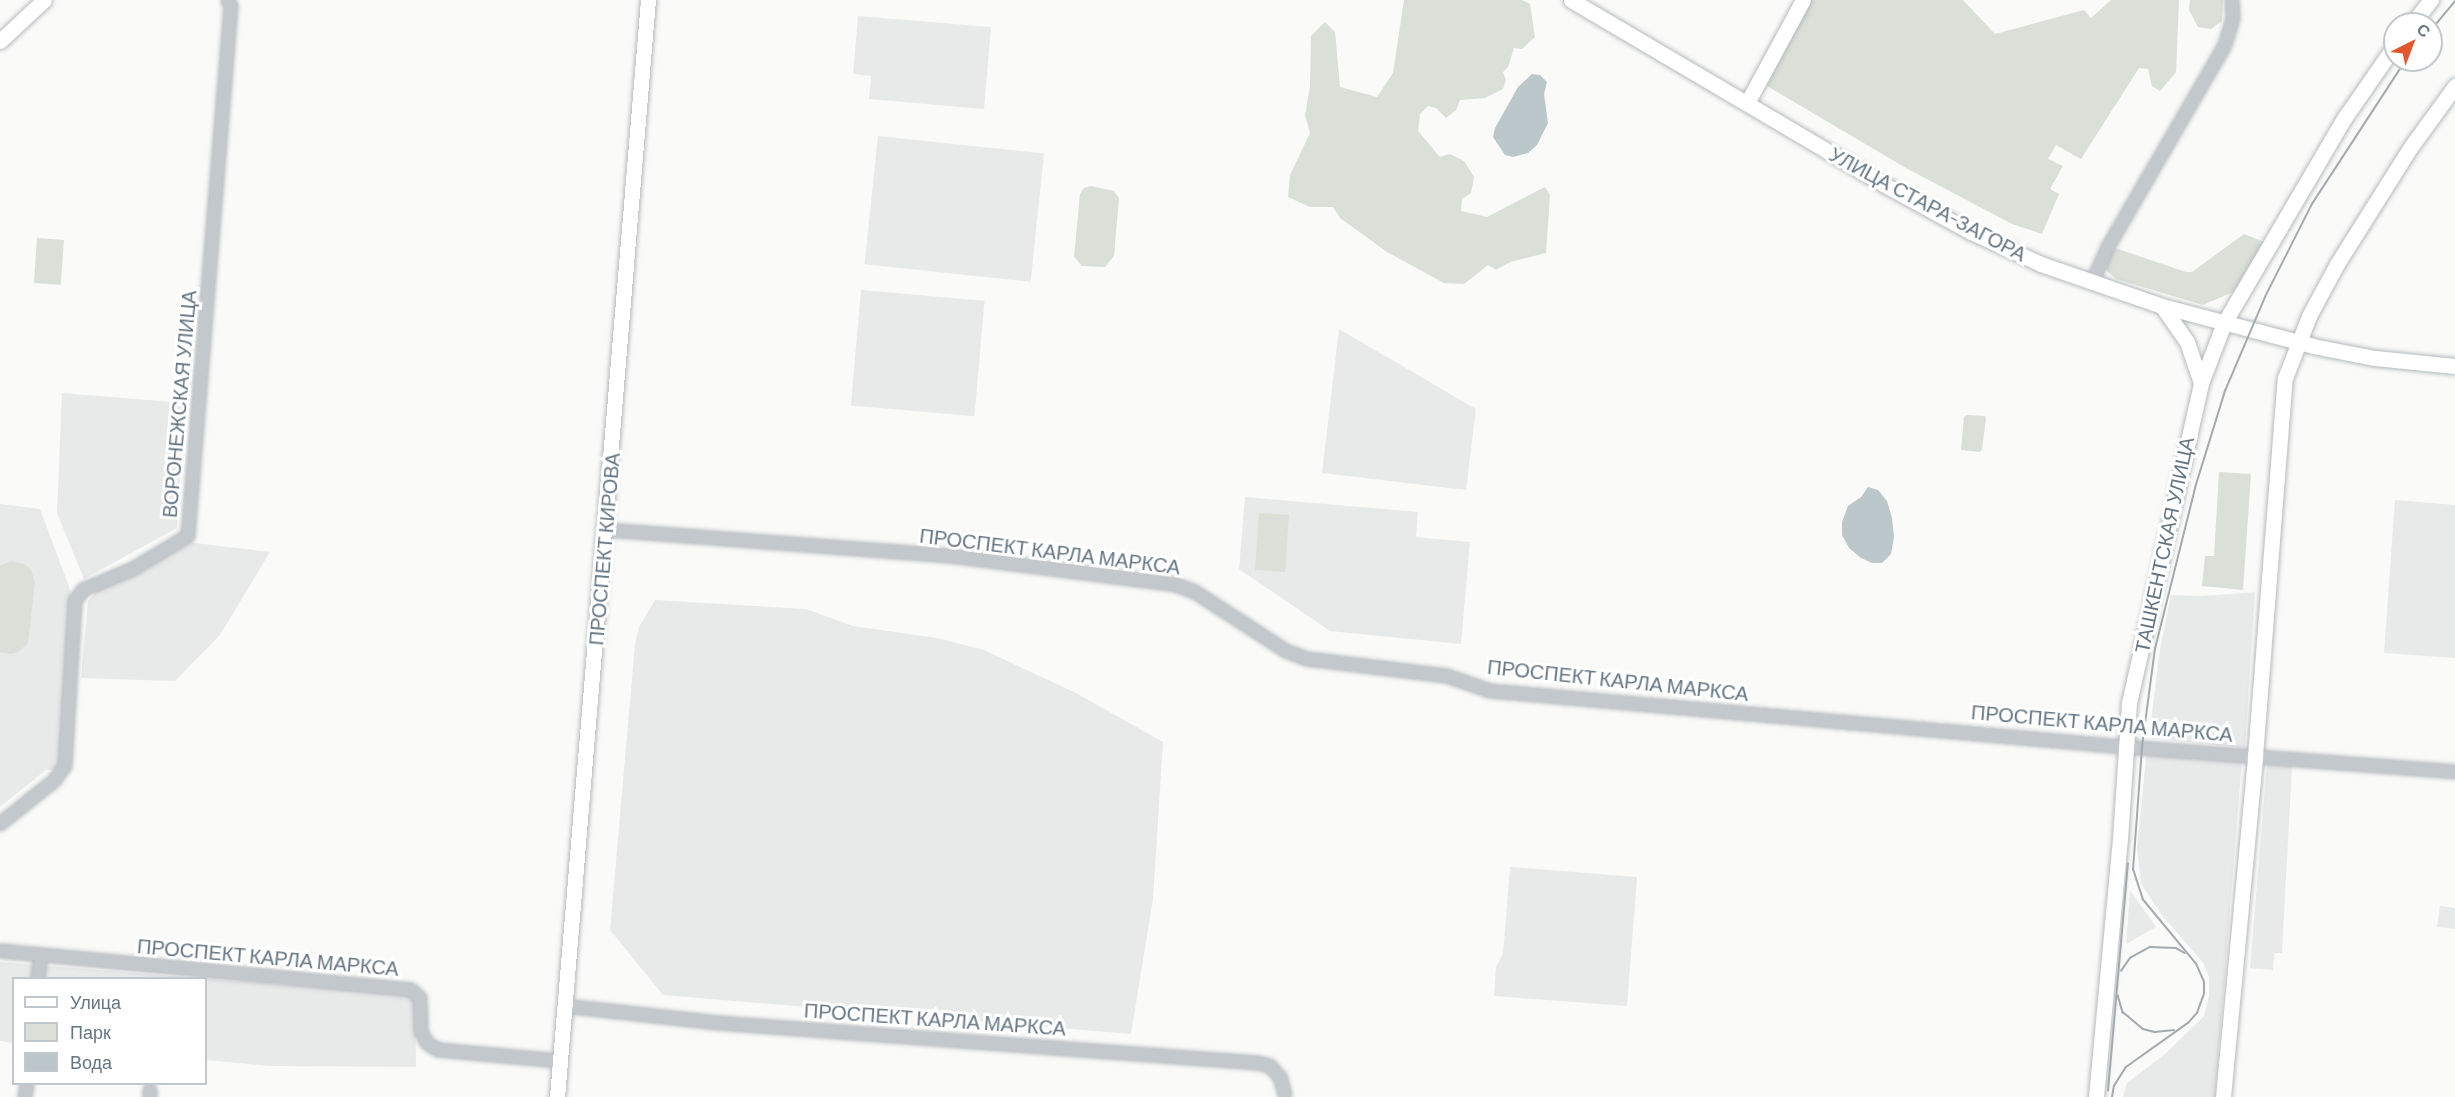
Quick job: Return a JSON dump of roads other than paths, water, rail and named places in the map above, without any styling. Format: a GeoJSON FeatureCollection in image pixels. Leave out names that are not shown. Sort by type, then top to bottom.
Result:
{"type":"FeatureCollection","features":[{"type":"Feature","properties":{"kind":"main road"},"geometry":{"type":"LineString","coordinates":[[0,41],[44,0]]}},
{"type":"Feature","properties":{"kind":"main road","name":"ПРОСПЕКТ КИРОВА"},"geometry":{"type":"LineString","coordinates":[[557,1097],[606,530],[648,0]]}},
{"type":"Feature","properties":{"kind":"main road","name":"УЛИЦА СТАРА-ЗАГОРА"},"geometry":{"type":"LineString","coordinates":[[1571,0],[1971,232],[2092,283],[2162,306],[2299,342],[2375,358],[2455,366]]}},
{"type":"Feature","properties":{"kind":"main road"},"geometry":{"type":"LineString","coordinates":[[1747,103],[1803,0]]}},
{"type":"Feature","properties":{"kind":"main road"},"geometry":{"type":"LineString","coordinates":[[2422,12],[2431,0]]}},
{"type":"Feature","properties":{"kind":"main road","name":"ТАШКЕНТСКАЯ УЛИЦА"},"geometry":{"type":"LineString","coordinates":[[2096,1097],[2120,839],[2129,703],[2200,383],[2224,323],[2344,117],[2383,62]]}},
{"type":"Feature","properties":{"kind":"main road"},"geometry":{"type":"LineString","coordinates":[[2223,1097],[2285,378],[2309,316],[2337,264],[2410,148],[2455,86]]}},
{"type":"Feature","properties":{"kind":"main road"},"geometry":{"type":"LineString","coordinates":[[2162,306],[2187,342],[2200,383]]}},
{"type":"Feature","properties":{"kind":"street","name":"ВОРОНЕЖСКАЯ УЛИЦА"},"geometry":{"type":"LineString","coordinates":[[0,824],[54,781],[65,765],[75,601],[83,590],[133,569],[188,536],[231,6],[228,0]]}},
{"type":"Feature","properties":{"kind":"street"},"geometry":{"type":"LineString","coordinates":[[2092,283],[2108,247],[2225,45],[2233,19],[2232,0]]}},
{"type":"Feature","properties":{"kind":"street","name":"ПРОСПЕКТ КАРЛА МАРКСА"},"geometry":{"type":"LineString","coordinates":[[606,530],[951,556],[1176,585],[1195,592],[1276,645],[1307,659],[1447,676],[1490,691],[2455,772]]}},
{"type":"Feature","properties":{"kind":"street","name":"ПРОСПЕКТ КАРЛА МАРКСА"},"geometry":{"type":"LineString","coordinates":[[0,951],[411,990],[420,998],[422,1032],[427,1043],[438,1050],[560,1061]]}},
{"type":"Feature","properties":{"kind":"street"},"geometry":{"type":"LineString","coordinates":[[38,977],[41,955]]}},
{"type":"Feature","properties":{"kind":"street","name":"ПРОСПЕКТ КАРЛА МАРКСА"},"geometry":{"type":"LineString","coordinates":[[564,1006],[718,1023],[1258,1063],[1270,1066],[1280,1077],[1285,1094]]}},
{"type":"Feature","properties":{"kind":"water"},"geometry":{"type":"Polygon","coordinates":[[[1532,74],[1540,75],[1547,82],[1544,94],[1548,123],[1537,145],[1528,153],[1513,157],[1505,155],[1493,137],[1495,128],[1518,87],[1532,74]]]}},
{"type":"Feature","properties":{"kind":"water"},"geometry":{"type":"Polygon","coordinates":[[[1868,487],[1878,490],[1887,501],[1892,518],[1894,537],[1891,554],[1882,563],[1872,563],[1861,558],[1849,548],[1842,535],[1842,522],[1848,506],[1861,497],[1868,487]]]}},
{"type":"Feature","properties":{"kind":"tram line"},"geometry":{"type":"LineString","coordinates":[[2443,16],[2455,1]]}},
{"type":"Feature","properties":{"kind":"tram line"},"geometry":{"type":"LineString","coordinates":[[2112,1097],[2114,1086],[2126,1067],[2188,1023],[2197,1013],[2204,994],[2204,982],[2196,964],[2143,900],[2133,870],[2142,746],[2155,649],[2195,488],[2225,391],[2265,297],[2312,204],[2398,72]]}},
{"type":"Feature","properties":{"kind":"tram line"},"geometry":{"type":"LineString","coordinates":[[2108,1091],[2128,864]]}},
{"type":"Feature","properties":{"kind":"tram line"},"geometry":{"type":"LineString","coordinates":[[2121,971],[2130,958],[2150,947],[2176,948],[2185,953]]}},
{"type":"Feature","properties":{"kind":"tram line"},"geometry":{"type":"LineString","coordinates":[[2118,995],[2123,1012],[2143,1029],[2155,1032],[2174,1030]]}}]}
